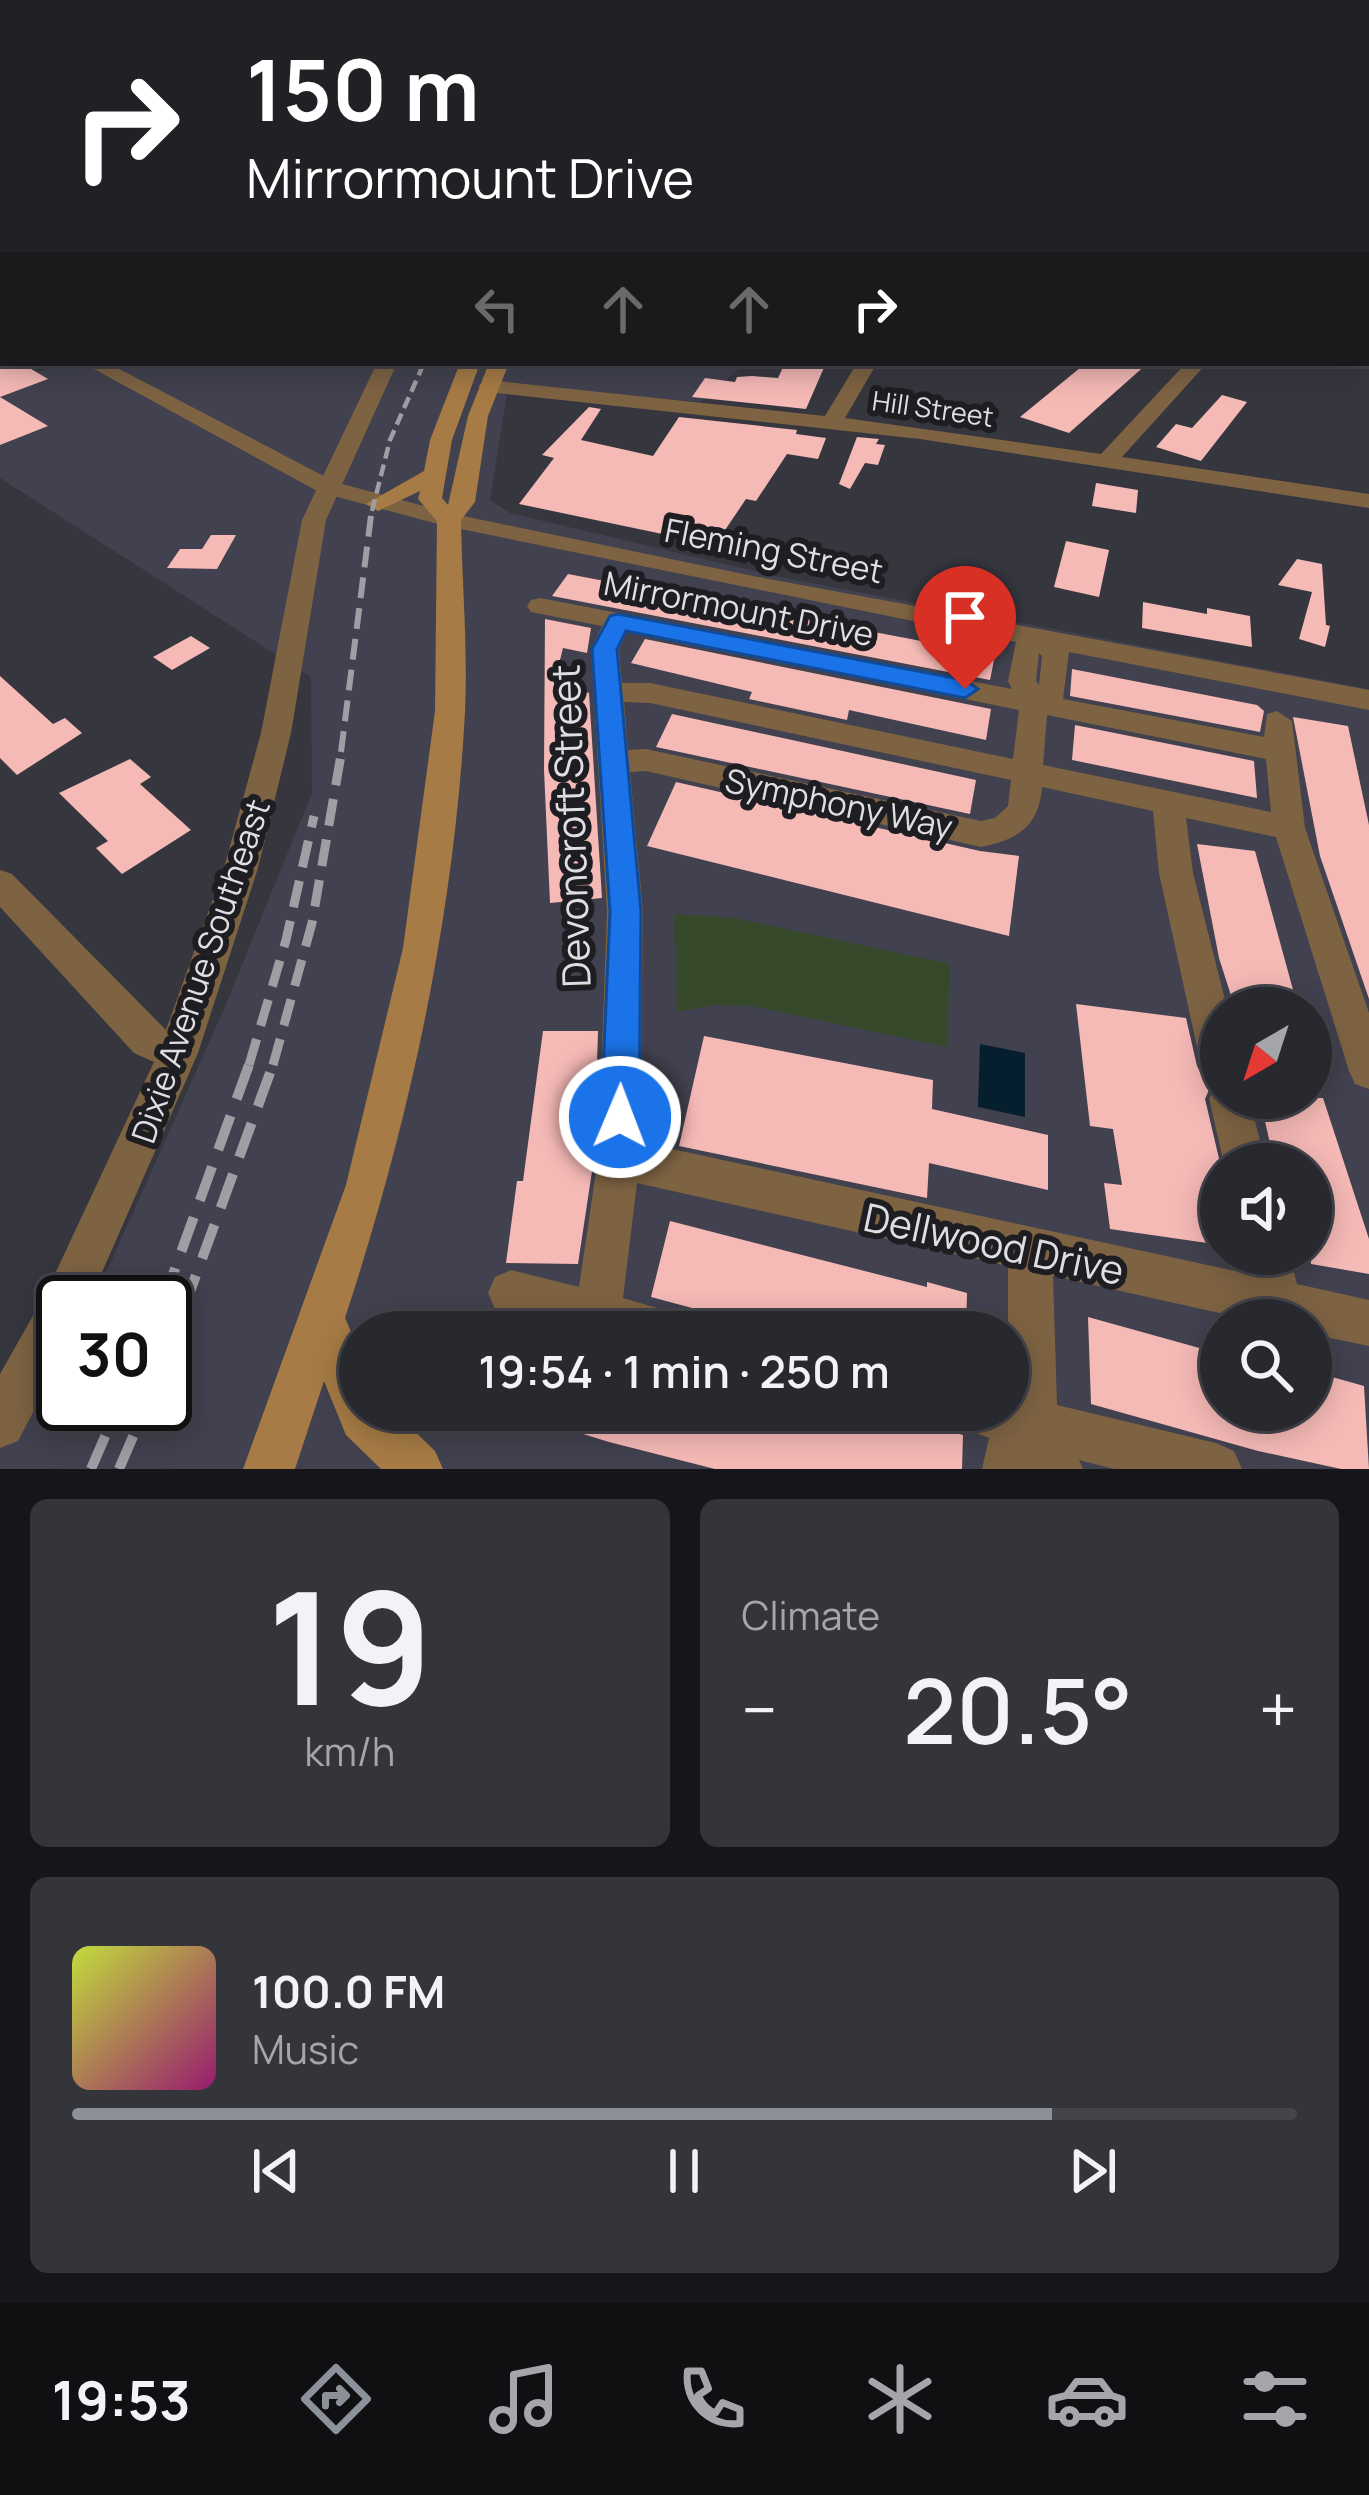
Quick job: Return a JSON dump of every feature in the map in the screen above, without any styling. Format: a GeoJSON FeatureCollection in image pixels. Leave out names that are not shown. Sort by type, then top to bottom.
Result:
{"type":"FeatureCollection","features":[{"type":"Feature","properties":{"kind":"main road"},"geometry":{"type":"LineString","coordinates":[[449,520],[430,499],[432,476],[469,366]]}},
{"type":"Feature","properties":{"kind":"main road"},"geometry":{"type":"LineString","coordinates":[[269,1469],[367,1185],[425,925],[450,711],[449,520],[463,502],[478,416],[498,366]]}},
{"type":"Feature","properties":{"kind":"main road"},"geometry":{"type":"LineString","coordinates":[[378,503],[432,476]]}},
{"type":"Feature","properties":{"kind":"main road"},"geometry":{"type":"LineString","coordinates":[[321,1319],[364,1417],[417,1469]]}},
{"type":"Feature","properties":{"kind":"street","name":"Fleming Street"},"geometry":{"type":"LineString","coordinates":[[100,366],[327,487],[378,503],[1369,700]]}},
{"type":"Feature","properties":{"kind":"street","name":"Dixie Avenue Southeast"},"geometry":{"type":"LineString","coordinates":[[78,1275],[178,1053],[265,784],[314,520],[386,366]]}},
{"type":"Feature","properties":{"kind":"street"},"geometry":{"type":"LineString","coordinates":[[832,422],[865,366]]}},
{"type":"Feature","properties":{"kind":"street"},"geometry":{"type":"LineString","coordinates":[[1107,460],[1194,366]]}},
{"type":"Feature","properties":{"kind":"street","name":"Hill Street"},"geometry":{"type":"LineString","coordinates":[[488,386],[832,422],[1369,501]]}},
{"type":"Feature","properties":{"kind":"street","name":"Mirrormount Drive"},"geometry":{"type":"LineString","coordinates":[[540,606],[1034,702],[1278,736],[1289,828]]}},
{"type":"Feature","properties":{"kind":"street","name":"Devoncroft Street"},"geometry":{"type":"LineString","coordinates":[[599,1311],[619,1158],[626,912],[605,649],[618,622]]}},
{"type":"Feature","properties":{"kind":"street","name":"Symphony Way"},"geometry":{"type":"LineString","coordinates":[[611,762],[646,760],[981,834],[1018,820],[1024,807],[1034,702],[1052,693],[1056,654],[1040,638]]}},
{"type":"Feature","properties":{"kind":"street"},"geometry":{"type":"LineString","coordinates":[[608,692],[650,693],[1289,828],[1369,1071]]}},
{"type":"Feature","properties":{"kind":"street"},"geometry":{"type":"LineString","coordinates":[[1168,802],[1176,873],[1203,987]]}},
{"type":"Feature","properties":{"kind":"street"},"geometry":{"type":"LineString","coordinates":[[0,884],[148,1041],[178,1053]]}},
{"type":"Feature","properties":{"kind":"street","name":"Dellwood Drive"},"geometry":{"type":"LineString","coordinates":[[619,1158],[1251,1299]]}},
{"type":"Feature","properties":{"kind":"street"},"geometry":{"type":"LineString","coordinates":[[1030,1252],[1033,1424],[1057,1469]]}},
{"type":"Feature","properties":{"kind":"street"},"geometry":{"type":"LineString","coordinates":[[511,1293],[579,1311]]}},
{"type":"Feature","properties":{"kind":"street","name":"Dellwood Drive"},"geometry":{"type":"LineString","coordinates":[[1332,1316],[1369,1323]]}},
{"type":"Feature","properties":{"kind":"street","name":"Dixie Avenue Southeast"},"geometry":{"type":"LineString","coordinates":[[0,1423],[36,1356]]}},
{"type":"Feature","properties":{"kind":"street"},"geometry":{"type":"LineString","coordinates":[[1029,1423],[1216,1469]]}},
{"type":"Feature","properties":{"kind":"street"},"geometry":{"type":"LineString","coordinates":[[1008,1469],[1008,1453],[1033,1424]]}},
{"type":"Feature","properties":{"kind":"shaded area"},"geometry":{"type":"Polygon","coordinates":[[[56,366],[743,366],[701,402],[508,387],[490,500],[510,513],[780,577],[1369,689],[1369,1469],[0,1469],[0,1431],[36,1381],[36,1431],[192,1431],[192,1275],[105,1275],[224,1009],[312,793],[311,677],[0,478],[0,386],[56,366]]]}},
{"type":"Feature","properties":{"kind":"shaded area"},"geometry":{"type":"Polygon","coordinates":[[[980,1044],[1025,1053],[1025,1117],[978,1107],[980,1044]]]}},
{"type":"Feature","properties":{"kind":"green space"},"geometry":{"type":"Polygon","coordinates":[[[674,914],[735,918],[950,964],[947,1047],[751,1006],[714,1005],[677,1012],[674,914]]]}},
{"type":"Feature","properties":{"kind":"building"},"geometry":{"type":"Polygon","coordinates":[[[0,366],[26,366],[48,379],[0,397],[0,366]]]}},
{"type":"Feature","properties":{"kind":"building"},"geometry":{"type":"Polygon","coordinates":[[[784,366],[825,366],[806,409],[692,397],[705,378],[735,382],[737,377],[778,378],[784,366]]]}},
{"type":"Feature","properties":{"kind":"building"},"geometry":{"type":"Polygon","coordinates":[[[1082,366],[1145,366],[1069,433],[1020,417],[1082,366]]]}},
{"type":"Feature","properties":{"kind":"building"},"geometry":{"type":"Polygon","coordinates":[[[1222,395],[1247,402],[1201,461],[1156,447],[1176,424],[1192,428],[1222,395]]]}},
{"type":"Feature","properties":{"kind":"building"},"geometry":{"type":"Polygon","coordinates":[[[0,397],[48,426],[0,445],[0,397]]]}},
{"type":"Feature","properties":{"kind":"building"},"geometry":{"type":"Polygon","coordinates":[[[589,407],[601,409],[581,440],[653,456],[679,417],[797,430],[796,434],[826,438],[818,459],[787,454],[756,501],[746,499],[715,545],[519,504],[554,458],[542,455],[589,407]]]}},
{"type":"Feature","properties":{"kind":"building"},"geometry":{"type":"Polygon","coordinates":[[[857,437],[879,439],[876,444],[885,445],[878,465],[865,463],[850,489],[839,484],[857,437]]]}},
{"type":"Feature","properties":{"kind":"building"},"geometry":{"type":"Polygon","coordinates":[[[1096,483],[1138,490],[1136,513],[1092,506],[1096,483]]]}},
{"type":"Feature","properties":{"kind":"building"},"geometry":{"type":"Polygon","coordinates":[[[211,535],[236,535],[217,569],[167,568],[180,549],[202,549],[211,535]]]}},
{"type":"Feature","properties":{"kind":"building"},"geometry":{"type":"Polygon","coordinates":[[[1066,541],[1109,550],[1099,597],[1054,587],[1066,541]]]}},
{"type":"Feature","properties":{"kind":"building"},"geometry":{"type":"Polygon","coordinates":[[[1297,559],[1322,564],[1326,625],[1330,626],[1325,647],[1299,639],[1312,592],[1278,585],[1297,559]]]}},
{"type":"Feature","properties":{"kind":"building"},"geometry":{"type":"Polygon","coordinates":[[[568,574],[995,655],[990,680],[552,596],[568,574]]]}},
{"type":"Feature","properties":{"kind":"building"},"geometry":{"type":"Polygon","coordinates":[[[1143,602],[1250,616],[1252,647],[1142,628],[1143,602]]]}},
{"type":"Feature","properties":{"kind":"building"},"geometry":{"type":"Polygon","coordinates":[[[545,619],[591,628],[587,653],[563,648],[554,684],[589,693],[602,898],[550,903],[544,770],[545,619]]]}},
{"type":"Feature","properties":{"kind":"building"},"geometry":{"type":"Polygon","coordinates":[[[191,636],[210,648],[172,670],[153,657],[191,636]]]}},
{"type":"Feature","properties":{"kind":"building"},"geometry":{"type":"Polygon","coordinates":[[[645,639],[991,709],[986,740],[849,710],[847,720],[749,699],[752,692],[631,663],[645,639]]]}},
{"type":"Feature","properties":{"kind":"building"},"geometry":{"type":"Polygon","coordinates":[[[1072,669],[1257,705],[1264,711],[1260,732],[1070,696],[1072,669]]]}},
{"type":"Feature","properties":{"kind":"building"},"geometry":{"type":"Polygon","coordinates":[[[0,676],[53,724],[65,718],[82,733],[17,775],[0,758],[0,676]]]}},
{"type":"Feature","properties":{"kind":"building"},"geometry":{"type":"Polygon","coordinates":[[[672,714],[976,780],[970,814],[656,747],[672,714]]]}},
{"type":"Feature","properties":{"kind":"building"},"geometry":{"type":"Polygon","coordinates":[[[1293,717],[1348,726],[1369,825],[1369,999],[1320,856],[1293,717]]]}},
{"type":"Feature","properties":{"kind":"building"},"geometry":{"type":"Polygon","coordinates":[[[1075,725],[1254,761],[1257,798],[1072,760],[1075,725]]]}},
{"type":"Feature","properties":{"kind":"building"},"geometry":{"type":"Polygon","coordinates":[[[130,759],[151,777],[140,784],[191,830],[122,874],[96,848],[108,841],[59,793],[130,759]]]}},
{"type":"Feature","properties":{"kind":"building"},"geometry":{"type":"Polygon","coordinates":[[[676,782],[1019,856],[1009,936],[647,846],[676,782]]]}},
{"type":"Feature","properties":{"kind":"building"},"geometry":{"type":"Polygon","coordinates":[[[1197,844],[1255,851],[1292,987],[1228,987],[1197,844]]]}},
{"type":"Feature","properties":{"kind":"building"},"geometry":{"type":"Polygon","coordinates":[[[1076,1004],[1186,1018],[1200,1072],[1200,1119],[1210,1119],[1215,1143],[1200,1143],[1200,1242],[1110,1229],[1104,1183],[1122,1185],[1113,1129],[1090,1126],[1076,1004]]]}},
{"type":"Feature","properties":{"kind":"building"},"geometry":{"type":"Polygon","coordinates":[[[543,1031],[598,1031],[594,1158],[578,1264],[506,1263],[517,1181],[523,1181],[543,1031]]]}},
{"type":"Feature","properties":{"kind":"building"},"geometry":{"type":"Polygon","coordinates":[[[704,1036],[933,1080],[932,1109],[1048,1135],[1048,1190],[929,1163],[927,1198],[679,1146],[704,1036]]]}},
{"type":"Feature","properties":{"kind":"building"},"geometry":{"type":"Polygon","coordinates":[[[1264,1119],[1330,1119],[1369,1239],[1369,1274],[1332,1268],[1332,1143],[1270,1143],[1264,1119]]]}},
{"type":"Feature","properties":{"kind":"building"},"geometry":{"type":"Polygon","coordinates":[[[670,1221],[967,1293],[967,1311],[703,1311],[651,1297],[670,1221]]]}},
{"type":"Feature","properties":{"kind":"building"},"geometry":{"type":"Polygon","coordinates":[[[1088,1317],[1200,1348],[1200,1431],[1332,1431],[1332,1377],[1364,1386],[1369,1469],[1341,1469],[1258,1451],[1091,1404],[1088,1317]]]}},
{"type":"Feature","properties":{"kind":"building"},"geometry":{"type":"Polygon","coordinates":[[[574,1431],[948,1431],[963,1435],[962,1469],[715,1469],[574,1431]]]}},
{"type":"Feature","properties":{"kind":"railway"},"geometry":{"type":"LineString","coordinates":[[372,511],[390,440],[423,366]]}},
{"type":"Feature","properties":{"kind":"railway"},"geometry":{"type":"LineString","coordinates":[[341,752],[372,508]]}},
{"type":"Feature","properties":{"kind":"railway"},"geometry":{"type":"LineString","coordinates":[[273,1064],[312,923],[342,749]]}},
{"type":"Feature","properties":{"kind":"railway"},"geometry":{"type":"LineString","coordinates":[[249,1064],[286,940],[314,816]]}},
{"type":"Feature","properties":{"kind":"railway"},"geometry":{"type":"LineString","coordinates":[[173,1275],[249,1064]]}},
{"type":"Feature","properties":{"kind":"railway"},"geometry":{"type":"LineString","coordinates":[[192,1286],[273,1064]]}},
{"type":"Feature","properties":{"kind":"railway"},"geometry":{"type":"LineString","coordinates":[[91,1469],[107,1431]]}},
{"type":"Feature","properties":{"kind":"railway"},"geometry":{"type":"LineString","coordinates":[[119,1469],[135,1431]]}},
{"type":"Feature","properties":{"kind":"route"},"geometry":{"type":"LineString","coordinates":[[620,1117],[626,912],[605,649],[618,622],[965,689]]}}]}
